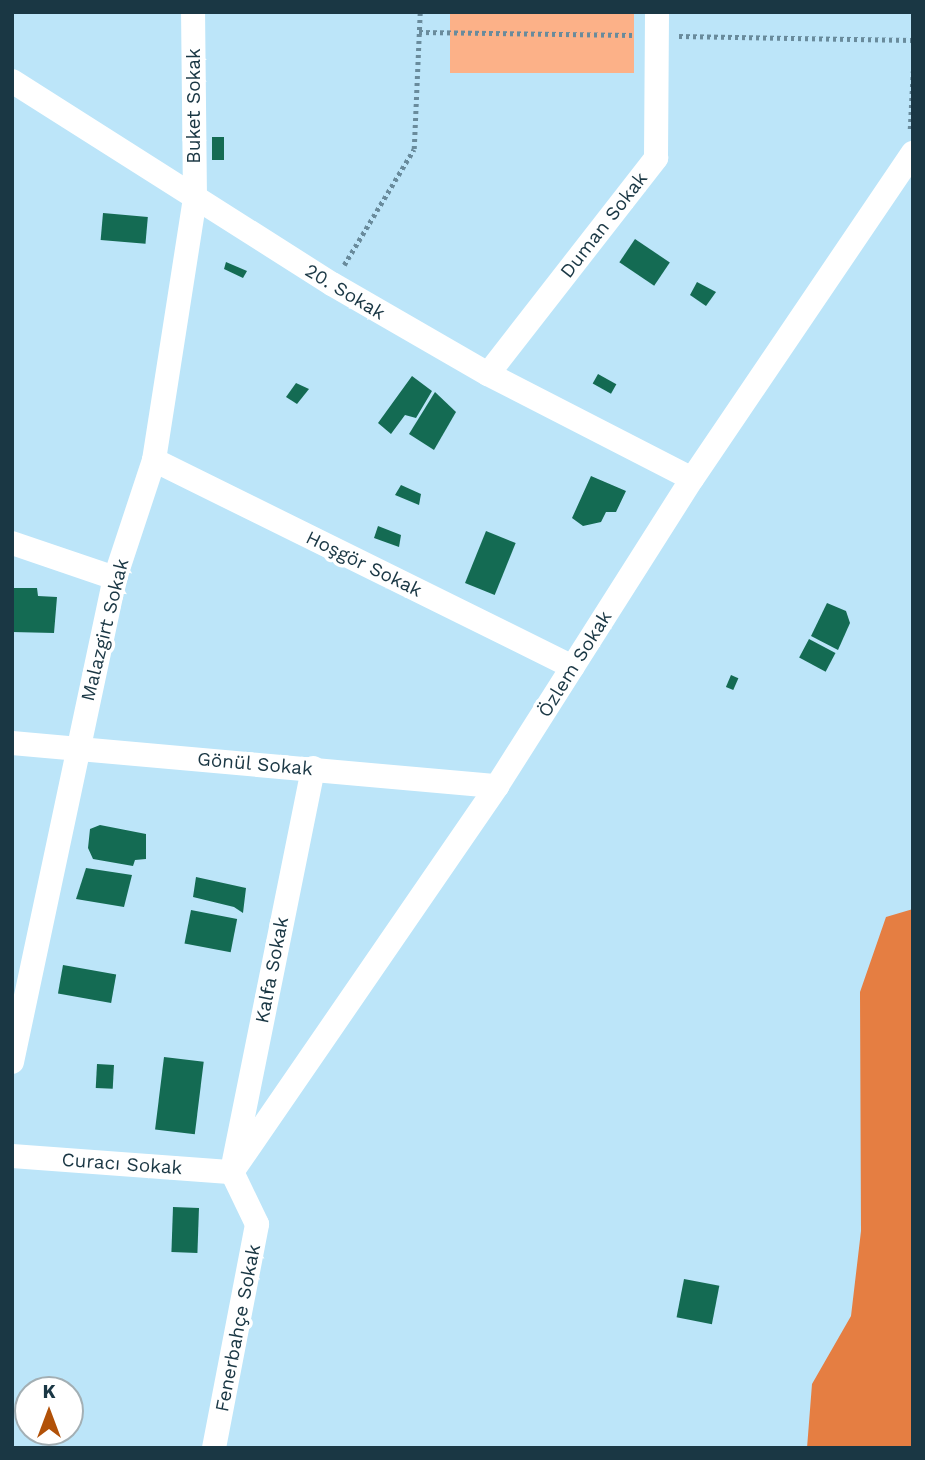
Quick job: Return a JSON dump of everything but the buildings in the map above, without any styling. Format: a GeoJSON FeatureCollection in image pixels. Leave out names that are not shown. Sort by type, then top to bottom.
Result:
{"type":"FeatureCollection","features":[{"type":"Feature","properties":{"kind":"street","name":"Buket Sokak"},"geometry":{"type":"LineString","coordinates":[[193,12],[195,199]]}},
{"type":"Feature","properties":{"kind":"street","name":"Duman Sokak"},"geometry":{"type":"LineString","coordinates":[[488,374],[656,158],[657,12]]}},
{"type":"Feature","properties":{"kind":"street","name":"20. Sokak"},"geometry":{"type":"LineString","coordinates":[[12,81],[332,284],[488,374],[692,479]]}},
{"type":"Feature","properties":{"kind":"street","name":"Özlem Sokak"},"geometry":{"type":"LineString","coordinates":[[232,1172],[497,786],[692,479],[910,156]]}},
{"type":"Feature","properties":{"kind":"street","name":"Malazgirt Sokak"},"geometry":{"type":"LineString","coordinates":[[12,1062],[115,578],[154,460],[195,199]]}},
{"type":"Feature","properties":{"kind":"street","name":"Hoşgör Sokak"},"geometry":{"type":"LineString","coordinates":[[154,460],[573,667]]}},
{"type":"Feature","properties":{"kind":"street"},"geometry":{"type":"LineString","coordinates":[[12,543],[115,578]]}},
{"type":"Feature","properties":{"kind":"street","name":"Gönül Sokak"},"geometry":{"type":"LineString","coordinates":[[12,743],[497,786]]}},
{"type":"Feature","properties":{"kind":"street","name":"Kalfa Sokak"},"geometry":{"type":"LineString","coordinates":[[232,1172],[313,768]]}},
{"type":"Feature","properties":{"kind":"street","name":"Curacı Sokak"},"geometry":{"type":"LineString","coordinates":[[12,1156],[232,1172]]}},
{"type":"Feature","properties":{"kind":"street","name":"Fenerbahçe Sokak"},"geometry":{"type":"LineString","coordinates":[[214,1448],[257,1224],[232,1172]]}},
{"type":"Feature","properties":{"kind":"path"},"geometry":{"type":"LineString","coordinates":[[332,284],[414,149],[420,12]]}},
{"type":"Feature","properties":{"kind":"path"},"geometry":{"type":"LineString","coordinates":[[910,156],[913,71]]}},
{"type":"Feature","properties":{"kind":"shaded area"},"geometry":{"type":"Polygon","coordinates":[[[450,12],[634,12],[634,73],[450,73],[450,12]]]}},
{"type":"Feature","properties":{"kind":"shaded area"},"geometry":{"type":"Polygon","coordinates":[[[913,909],[913,1448],[807,1448],[812,1384],[851,1316],[861,1231],[860,992],[886,917],[913,909]]]}}]}
